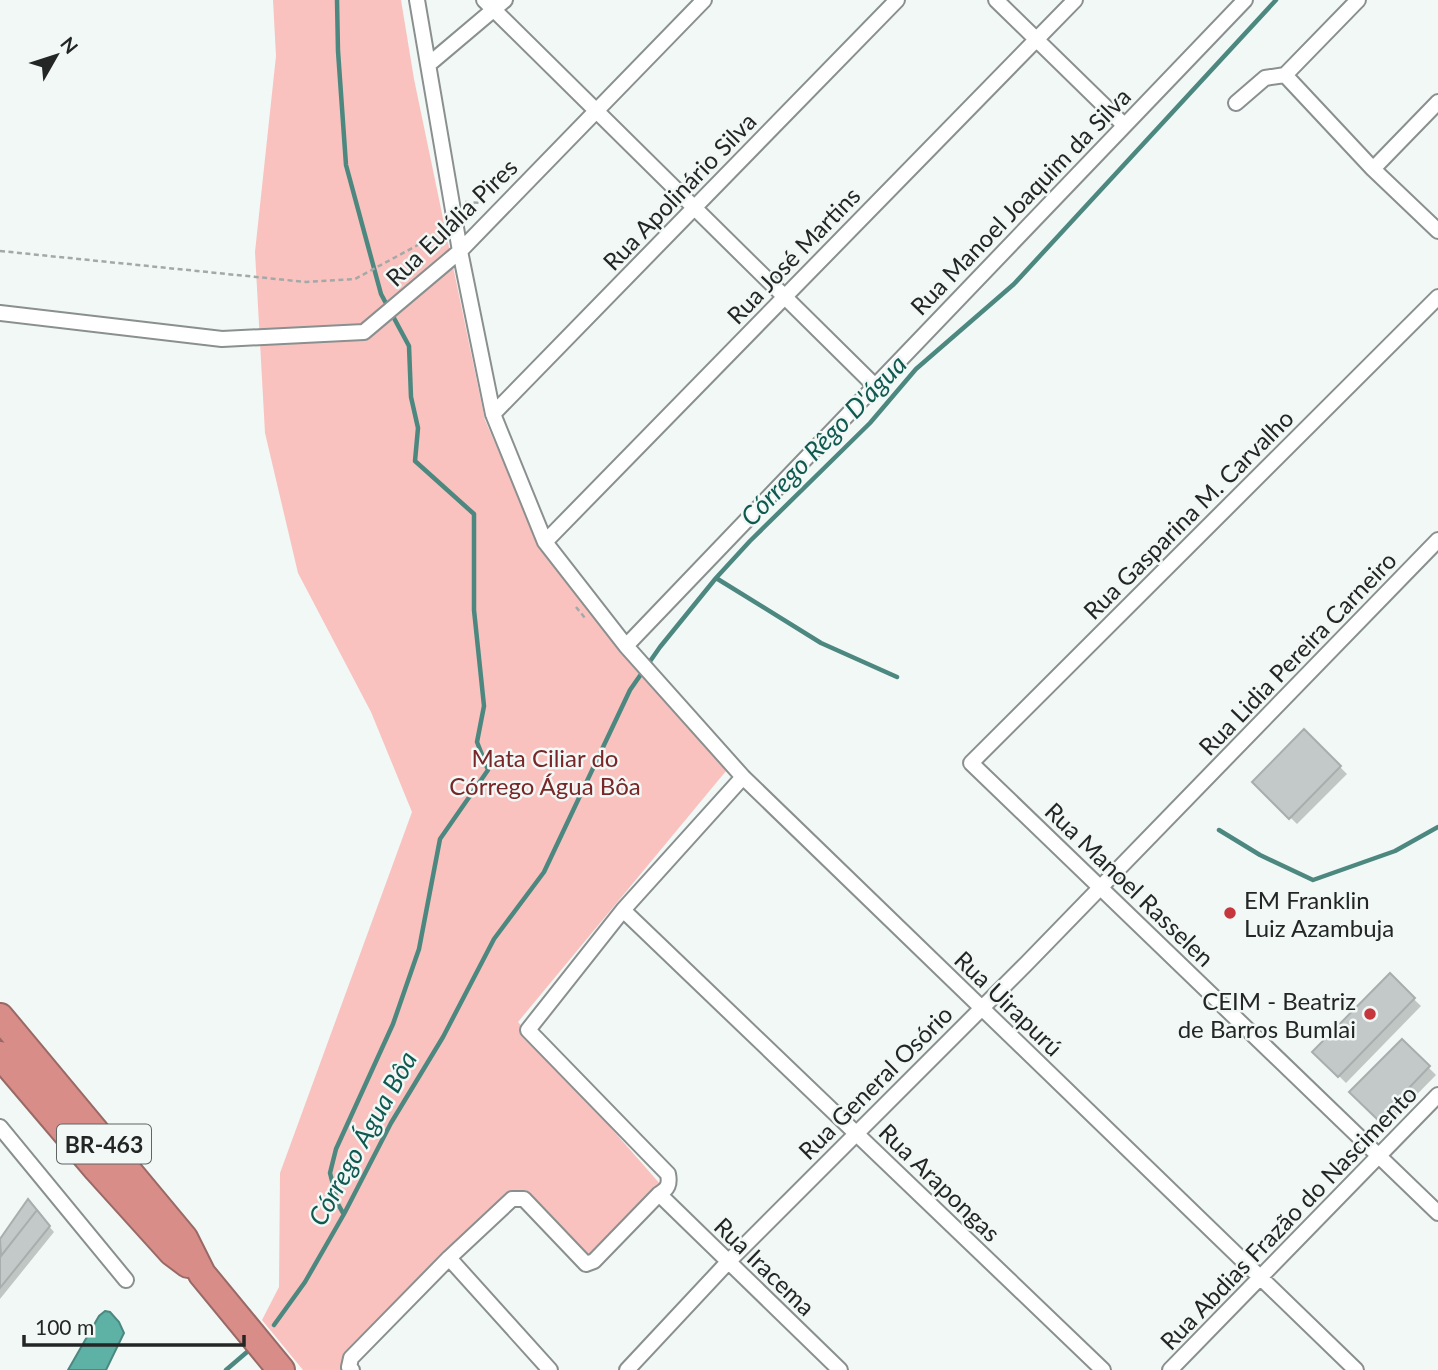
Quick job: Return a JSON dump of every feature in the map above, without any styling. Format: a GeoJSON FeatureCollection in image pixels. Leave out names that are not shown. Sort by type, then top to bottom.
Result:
{"type":"FeatureCollection","features":[{"type":"Feature","properties":{"kind":"highway","name":"BR-463"},"geometry":{"type":"LineString","coordinates":[[0,1017],[184,1238],[202,1274],[274,1361]]}},
{"type":"Feature","properties":{"kind":"highway","name":"BR-463"},"geometry":{"type":"LineString","coordinates":[[0,1055],[172,1252],[202,1274]]}},
{"type":"Feature","properties":{"kind":"street","name":"Rua Uirapurú"},"geometry":{"type":"LineString","coordinates":[[417,0],[460,251],[493,414],[545,542],[626,646],[743,777],[1356,1370]]}},
{"type":"Feature","properties":{"kind":"street","name":"Rua Eulália Pires"},"geometry":{"type":"LineString","coordinates":[[0,313],[222,339],[364,332],[460,251],[704,0]]}},
{"type":"Feature","properties":{"kind":"street","name":"Rua Apolinário Silva"},"geometry":{"type":"LineString","coordinates":[[493,414],[897,0]]}},
{"type":"Feature","properties":{"kind":"street"},"geometry":{"type":"LineString","coordinates":[[996,0],[1124,125]]}},
{"type":"Feature","properties":{"kind":"street","name":"Rua José Martins"},"geometry":{"type":"LineString","coordinates":[[545,542],[1075,0]]}},
{"type":"Feature","properties":{"kind":"street","name":"Rua Manoel Joaquim da Silva"},"geometry":{"type":"LineString","coordinates":[[626,646],[1245,0]]}},
{"type":"Feature","properties":{"kind":"street"},"geometry":{"type":"LineString","coordinates":[[1236,103],[1265,78],[1285,75],[1358,0]]}},
{"type":"Feature","properties":{"kind":"street"},"geometry":{"type":"LineString","coordinates":[[428,65],[495,3],[597,111],[874,386]]}},
{"type":"Feature","properties":{"kind":"street"},"geometry":{"type":"LineString","coordinates":[[1285,75],[1373,169],[1438,231]]}},
{"type":"Feature","properties":{"kind":"street"},"geometry":{"type":"LineString","coordinates":[[1373,169],[1438,102]]}},
{"type":"Feature","properties":{"kind":"street","name":"Rua Gasparina M. Carvalho"},"geometry":{"type":"LineString","coordinates":[[971,763],[1438,297]]}},
{"type":"Feature","properties":{"kind":"street","name":"Rua Lidia Pereira Carneiro"},"geometry":{"type":"LineString","coordinates":[[1188,798],[1438,540]]}},
{"type":"Feature","properties":{"kind":"street","name":"Rua Manoel Rasselen"},"geometry":{"type":"LineString","coordinates":[[971,763],[1438,1213]]}},
{"type":"Feature","properties":{"kind":"street"},"geometry":{"type":"LineString","coordinates":[[352,1370],[349,1367],[351,1358],[449,1258],[512,1199],[524,1199],[586,1264],[591,1264],[666,1190],[668,1174],[528,1030],[624,908],[743,777]]}},
{"type":"Feature","properties":{"kind":"street","name":"Rua General Osório"},"geometry":{"type":"LineString","coordinates":[[627,1370],[728,1262],[1188,798]]}},
{"type":"Feature","properties":{"kind":"street","name":"Rua Arapongas"},"geometry":{"type":"LineString","coordinates":[[624,908],[1103,1370]]}},
{"type":"Feature","properties":{"kind":"street","name":"Rua Abdias Frazão do Nascimento"},"geometry":{"type":"LineString","coordinates":[[1170,1370],[1438,1095]]}},
{"type":"Feature","properties":{"kind":"street"},"geometry":{"type":"LineString","coordinates":[[0,1127],[126,1280]]}},
{"type":"Feature","properties":{"kind":"street","name":"Rua Iracema"},"geometry":{"type":"LineString","coordinates":[[659,1194],[840,1370]]}},
{"type":"Feature","properties":{"kind":"street"},"geometry":{"type":"LineString","coordinates":[[449,1258],[550,1370]]}},
{"type":"Feature","properties":{"kind":"path"},"geometry":{"type":"LineString","coordinates":[[451,201],[503,205]]}},
{"type":"Feature","properties":{"kind":"path"},"geometry":{"type":"LineString","coordinates":[[0,251],[306,282],[355,279],[447,229]]}},
{"type":"Feature","properties":{"kind":"green space","name":"Mata Ciliar do Córrego Água Bôa"},"geometry":{"type":"Polygon","coordinates":[[[273,0],[401,0],[414,79],[485,420],[541,548],[726,771],[518,1022],[661,1185],[584,1259],[517,1196],[347,1370],[303,1370],[262,1320],[279,1287],[280,1173],[412,812],[371,712],[298,573],[265,433],[255,252],[276,56],[273,0]]]}},
{"type":"Feature","properties":{"kind":"shaded area"},"geometry":{"type":"Polygon","coordinates":[[[105,1311],[110,1312],[119,1322],[124,1333],[106,1370],[68,1370],[99,1316],[105,1311]]]}},
{"type":"Feature","properties":{"kind":"building"},"geometry":{"type":"Polygon","coordinates":[[[1304,729],[1341,766],[1289,819],[1252,782],[1304,729]]]}},
{"type":"Feature","properties":{"kind":"building"},"geometry":{"type":"Polygon","coordinates":[[[1390,973],[1415,998],[1338,1077],[1312,1052],[1390,973]]]}},
{"type":"Feature","properties":{"kind":"building"},"geometry":{"type":"Polygon","coordinates":[[[1402,1039],[1430,1066],[1378,1120],[1349,1092],[1402,1039]]]}},
{"type":"Feature","properties":{"kind":"building"},"geometry":{"type":"Polygon","coordinates":[[[28,1199],[37,1210],[1,1256],[0,1239],[28,1199]]]}},
{"type":"Feature","properties":{"kind":"building"},"geometry":{"type":"Polygon","coordinates":[[[37,1210],[50,1226],[0,1288],[0,1257],[37,1210]]]}},
{"type":"Feature","properties":{"kind":"waterway","name":"Córrego Água Bôa"},"geometry":{"type":"LineString","coordinates":[[337,0],[346,165],[381,294],[409,346],[411,397],[418,428],[415,461],[474,514],[474,610],[484,706],[477,742],[488,770],[440,839],[419,949],[393,1024],[336,1149],[330,1173],[343,1213]]}},
{"type":"Feature","properties":{"kind":"waterway","name":"Córrego Rêgo D'água"},"geometry":{"type":"LineString","coordinates":[[274,1325],[305,1282],[344,1214],[391,1123],[443,1037],[494,939],[544,872],[630,690],[660,647],[750,541],[870,423],[916,369],[1014,284],[1276,0]]}},
{"type":"Feature","properties":{"kind":"waterway"},"geometry":{"type":"LineString","coordinates":[[716,578],[821,643],[897,677]]}},
{"type":"Feature","properties":{"kind":"waterway"},"geometry":{"type":"LineString","coordinates":[[1219,830],[1260,855],[1313,880],[1395,851],[1438,827]]}},
{"type":"Feature","properties":{"kind":"waterway"},"geometry":{"type":"LineString","coordinates":[[226,1370],[247,1352]]}},
{"type":"Feature","properties":{"kind":"place","name":"EM Franklin Luiz Azambuja"},"geometry":{"type":"Point","coordinates":[1230,913]}},
{"type":"Feature","properties":{"kind":"place","name":"CEIM - Beatriz de Barros Bumlai"},"geometry":{"type":"Point","coordinates":[1370,1014]}}]}
